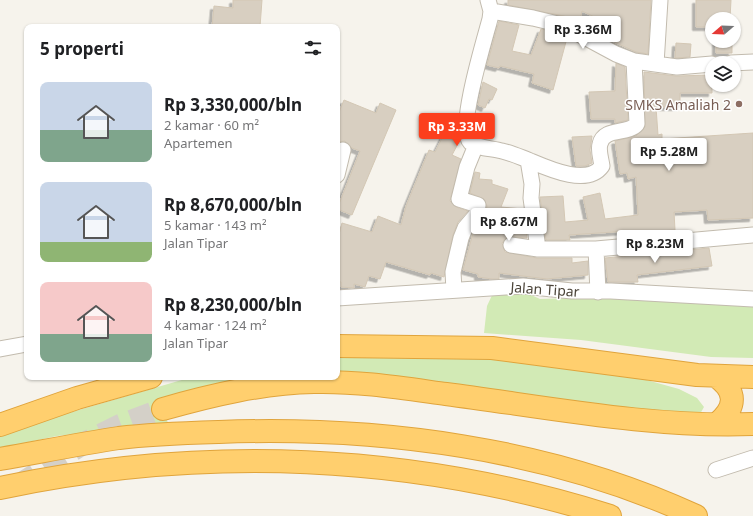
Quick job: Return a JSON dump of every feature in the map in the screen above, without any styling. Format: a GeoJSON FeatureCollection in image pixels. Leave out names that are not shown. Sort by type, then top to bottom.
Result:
{"type":"FeatureCollection","features":[{"type":"Feature","properties":{"kind":"highway"},"geometry":{"type":"LineString","coordinates":[[340,346],[492,348],[716,376],[753,377]]}},
{"type":"Feature","properties":{"kind":"highway"},"geometry":{"type":"LineString","coordinates":[[716,376],[729,387],[732,395],[730,411],[717,424]]}},
{"type":"Feature","properties":{"kind":"highway"},"geometry":{"type":"LineString","coordinates":[[0,425],[77,398],[140,380]]}},
{"type":"Feature","properties":{"kind":"highway"},"geometry":{"type":"LineString","coordinates":[[163,409],[203,398],[246,389],[292,384],[342,383],[385,386],[614,416],[717,424],[753,424]]}},
{"type":"Feature","properties":{"kind":"highway"},"geometry":{"type":"LineString","coordinates":[[0,459],[120,438],[177,433],[261,430],[344,433],[408,438],[477,448],[581,473],[663,501],[696,516]]}},
{"type":"Feature","properties":{"kind":"highway"},"geometry":{"type":"LineString","coordinates":[[0,488],[44,478],[135,466],[214,460],[293,461],[372,467],[458,477],[559,500],[610,516]]}},
{"type":"Feature","properties":{"kind":"street"},"geometry":{"type":"LineString","coordinates":[[656,64],[660,0]]}},
{"type":"Feature","properties":{"kind":"street"},"geometry":{"type":"LineString","coordinates":[[634,61],[637,124],[632,128],[610,133],[603,137],[600,144],[602,166],[599,170],[584,175],[560,173],[502,151],[476,145],[468,138],[466,128],[468,108],[490,6],[562,25],[616,54],[634,61],[677,67],[705,65]]}},
{"type":"Feature","properties":{"kind":"street"},"geometry":{"type":"LineString","coordinates":[[741,63],[753,62]]}},
{"type":"Feature","properties":{"kind":"street"},"geometry":{"type":"LineString","coordinates":[[454,290],[453,272],[461,238],[465,228],[477,214],[478,205],[459,200],[467,167],[476,145]]}},
{"type":"Feature","properties":{"kind":"street"},"geometry":{"type":"LineString","coordinates":[[340,160],[342,150]]}},
{"type":"Feature","properties":{"kind":"street"},"geometry":{"type":"LineString","coordinates":[[528,160],[532,184],[531,198],[538,249]]}},
{"type":"Feature","properties":{"kind":"street"},"geometry":{"type":"LineString","coordinates":[[511,244],[538,249],[596,249],[753,235]]}},
{"type":"Feature","properties":{"kind":"street"},"geometry":{"type":"LineString","coordinates":[[596,249],[598,292]]}},
{"type":"Feature","properties":{"kind":"street","name":"Jalan Tipar"},"geometry":{"type":"LineString","coordinates":[[340,298],[493,286],[523,286],[572,292],[611,291],[753,299]]}},
{"type":"Feature","properties":{"kind":"street"},"geometry":{"type":"LineString","coordinates":[[0,349],[24,345]]}},
{"type":"Feature","properties":{"kind":"street"},"geometry":{"type":"LineString","coordinates":[[716,470],[753,458]]}},
{"type":"Feature","properties":{"kind":"green space"},"geometry":{"type":"Polygon","coordinates":[[[518,289],[540,299],[606,297],[753,306],[753,358],[711,357],[581,340],[484,333],[487,306],[494,291],[518,289]]]}},
{"type":"Feature","properties":{"kind":"green space"},"geometry":{"type":"Polygon","coordinates":[[[340,355],[502,358],[643,379],[679,389],[697,398],[704,407],[700,414],[616,408],[340,372],[340,355]]]}},
{"type":"Feature","properties":{"kind":"green space"},"geometry":{"type":"Polygon","coordinates":[[[182,380],[249,380],[160,401],[168,423],[57,436],[0,448],[0,433],[182,380]]]}},
{"type":"Feature","properties":{"kind":"building"},"geometry":{"type":"Polygon","coordinates":[[[233,0],[262,0],[260,24],[212,24],[214,6],[233,8],[233,0]]]}},
{"type":"Feature","properties":{"kind":"building"},"geometry":{"type":"Polygon","coordinates":[[[508,0],[651,0],[648,54],[636,52],[605,38],[611,25],[582,11],[579,24],[564,16],[508,5],[508,0]]]}},
{"type":"Feature","properties":{"kind":"building"},"geometry":{"type":"Polygon","coordinates":[[[696,0],[731,0],[730,12],[705,12],[705,27],[696,27],[696,0]]]}},
{"type":"Feature","properties":{"kind":"building"},"geometry":{"type":"Polygon","coordinates":[[[499,21],[519,25],[512,51],[531,55],[541,29],[559,33],[567,38],[553,90],[532,83],[534,74],[500,66],[499,68],[487,65],[499,21]]]}},
{"type":"Feature","properties":{"kind":"building"},"geometry":{"type":"Polygon","coordinates":[[[676,43],[691,44],[690,57],[675,58],[676,43]]]}},
{"type":"Feature","properties":{"kind":"building"},"geometry":{"type":"Polygon","coordinates":[[[716,48],[732,48],[732,53],[716,53],[716,48]]]}},
{"type":"Feature","properties":{"kind":"building"},"geometry":{"type":"Polygon","coordinates":[[[616,63],[625,67],[628,120],[615,123],[615,119],[591,119],[589,92],[615,91],[616,63]]]}},
{"type":"Feature","properties":{"kind":"building"},"geometry":{"type":"Polygon","coordinates":[[[644,72],[676,76],[705,75],[705,92],[712,93],[680,93],[680,107],[656,107],[658,135],[662,134],[662,139],[753,133],[753,218],[708,220],[707,210],[674,212],[675,230],[569,235],[570,240],[546,240],[540,197],[563,196],[565,222],[588,220],[583,197],[600,193],[605,219],[638,215],[636,177],[628,179],[627,173],[620,174],[615,141],[636,136],[645,127],[644,72]]]}},
{"type":"Feature","properties":{"kind":"building"},"geometry":{"type":"Polygon","coordinates":[[[483,82],[497,89],[492,100],[489,99],[485,108],[478,105],[483,82]]]}},
{"type":"Feature","properties":{"kind":"building"},"geometry":{"type":"Polygon","coordinates":[[[344,100],[376,113],[380,103],[396,110],[352,215],[340,210],[340,201],[360,151],[352,148],[345,141],[340,142],[340,110],[344,100]]]}},
{"type":"Feature","properties":{"kind":"building"},"geometry":{"type":"Polygon","coordinates":[[[448,126],[458,131],[460,140],[452,155],[461,159],[450,201],[456,207],[468,211],[458,222],[453,235],[444,277],[431,273],[430,275],[386,262],[380,279],[369,276],[365,287],[354,284],[354,288],[341,287],[340,231],[342,223],[372,232],[378,216],[401,225],[406,206],[429,150],[435,152],[448,126]]]}},
{"type":"Feature","properties":{"kind":"building"},"geometry":{"type":"Polygon","coordinates":[[[592,136],[590,150],[592,163],[585,166],[576,166],[572,137],[592,136]]]}},
{"type":"Feature","properties":{"kind":"building"},"geometry":{"type":"Polygon","coordinates":[[[475,172],[480,173],[479,179],[492,180],[492,184],[508,189],[501,207],[523,209],[527,238],[507,237],[502,243],[505,252],[537,258],[572,258],[572,263],[588,261],[588,275],[547,279],[499,273],[499,279],[492,279],[478,277],[478,274],[463,270],[473,233],[486,215],[487,206],[484,199],[470,193],[475,172]]]}},
{"type":"Feature","properties":{"kind":"building"},"geometry":{"type":"Polygon","coordinates":[[[709,248],[712,266],[637,275],[638,282],[608,282],[605,258],[709,248]]]}},
{"type":"Feature","properties":{"kind":"tunnel"},"geometry":{"type":"LineString","coordinates":[[17,486],[86,442],[120,425],[163,409]]}},
{"type":"Feature","properties":{"kind":"place","name":"SMKS Amaliah 2"},"geometry":{"type":"Point","coordinates":[739,104]}}]}
